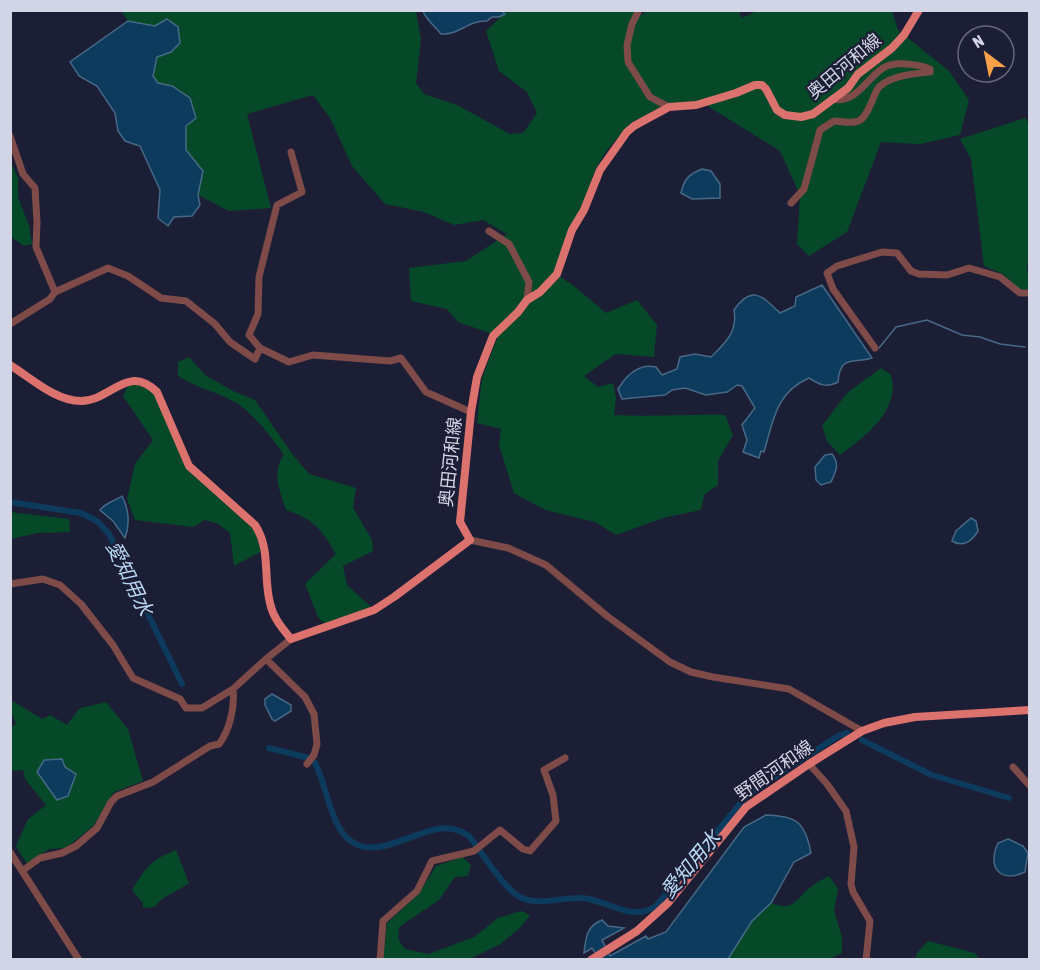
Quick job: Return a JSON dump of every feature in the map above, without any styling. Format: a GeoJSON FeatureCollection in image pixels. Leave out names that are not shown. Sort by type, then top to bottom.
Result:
{"type":"FeatureCollection","features":[{"type":"Feature","properties":{"kind":"main road","name":"奥田河和線"},"geometry":{"type":"LineString","coordinates":[[470,540],[460,522],[471,412],[477,377],[494,336],[518,312],[526,300],[540,292],[557,274],[572,230],[584,210],[600,170],[610,153],[634,126],[669,107],[696,105],[755,85],[762,85],[766,88],[777,110],[785,115],[801,117],[813,114],[848,88],[858,74],[898,41],[919,10]]}},
{"type":"Feature","properties":{"kind":"main road"},"geometry":{"type":"LineString","coordinates":[[10,365],[59,397],[80,401],[92,400],[131,380],[148,382],[157,392],[189,466],[255,525],[262,535],[270,603],[278,623],[291,639],[374,610],[470,540]]}},
{"type":"Feature","properties":{"kind":"main road","name":"野間河和線"},"geometry":{"type":"LineString","coordinates":[[592,958],[637,931],[668,903],[746,807],[862,731],[885,723],[915,717],[1029,710]]}},
{"type":"Feature","properties":{"kind":"street"},"geometry":{"type":"LineString","coordinates":[[637,10],[627,45],[628,62],[650,97],[669,107]]}},
{"type":"Feature","properties":{"kind":"street"},"geometry":{"type":"LineString","coordinates":[[790,203],[804,189],[820,130],[834,121],[854,123],[865,117],[878,88],[890,79],[930,72],[930,69],[892,64],[882,68],[862,90],[839,101],[832,99]]}},
{"type":"Feature","properties":{"kind":"street"},"geometry":{"type":"LineString","coordinates":[[10,136],[22,174],[36,188],[36,247],[56,292]]}},
{"type":"Feature","properties":{"kind":"street"},"geometry":{"type":"LineString","coordinates":[[291,152],[302,192],[277,205],[259,277],[258,314],[249,335],[260,348],[289,362],[313,355],[390,361],[401,358],[426,392],[471,412]]}},
{"type":"Feature","properties":{"kind":"street"},"geometry":{"type":"LineString","coordinates":[[489,231],[509,243],[529,282],[526,300]]}},
{"type":"Feature","properties":{"kind":"street"},"geometry":{"type":"LineString","coordinates":[[875,348],[833,289],[827,273],[837,266],[882,252],[897,253],[911,271],[919,274],[947,275],[969,268],[1000,277],[1020,293],[1029,293]]}},
{"type":"Feature","properties":{"kind":"street"},"geometry":{"type":"LineString","coordinates":[[10,324],[50,299],[56,292],[108,268],[128,276],[161,298],[186,301],[215,324],[230,342],[255,359],[260,348]]}},
{"type":"Feature","properties":{"kind":"street"},"geometry":{"type":"LineString","coordinates":[[470,540],[508,548],[546,565],[607,616],[670,662],[691,672],[713,677],[789,689],[862,731]]}},
{"type":"Feature","properties":{"kind":"street"},"geometry":{"type":"LineString","coordinates":[[10,584],[43,579],[60,585],[81,604],[113,645],[133,678],[180,699],[186,708],[202,708],[233,689],[291,639]]}},
{"type":"Feature","properties":{"kind":"street"},"geometry":{"type":"LineString","coordinates":[[266,659],[305,697],[314,714],[317,744],[314,755],[307,764]]}},
{"type":"Feature","properties":{"kind":"street"},"geometry":{"type":"LineString","coordinates":[[22,871],[40,858],[68,851],[82,841],[96,828],[117,796],[153,782],[210,746],[219,744],[230,721],[233,689]]}},
{"type":"Feature","properties":{"kind":"street"},"geometry":{"type":"LineString","coordinates":[[380,960],[383,921],[417,891],[432,861],[474,851],[500,830],[523,849],[530,851],[535,846],[556,821],[553,795],[544,770],[565,758]]}},
{"type":"Feature","properties":{"kind":"street"},"geometry":{"type":"LineString","coordinates":[[809,764],[846,811],[854,848],[851,885],[870,921],[866,960]]}},
{"type":"Feature","properties":{"kind":"street"},"geometry":{"type":"LineString","coordinates":[[1013,766],[1029,786]]}},
{"type":"Feature","properties":{"kind":"street"},"geometry":{"type":"LineString","coordinates":[[10,852],[79,960]]}},
{"type":"Feature","properties":{"kind":"green space"},"geometry":{"type":"Polygon","coordinates":[[[633,10],[639,16],[648,11],[738,10],[742,18],[757,11],[892,11],[898,30],[949,71],[969,100],[960,135],[920,144],[881,142],[847,232],[809,256],[797,244],[800,195],[780,151],[706,105],[670,103],[631,123],[607,150],[596,168],[555,273],[606,313],[637,300],[657,325],[654,357],[616,354],[584,376],[598,387],[613,383],[616,398],[614,415],[725,415],[733,435],[718,461],[718,485],[704,495],[701,510],[663,518],[616,535],[595,522],[545,510],[514,493],[499,445],[501,429],[477,423],[482,378],[498,336],[458,322],[447,309],[411,301],[409,268],[466,261],[507,234],[483,220],[454,225],[424,212],[385,204],[352,166],[330,118],[313,95],[247,114],[271,208],[229,211],[198,195],[202,171],[186,150],[186,126],[172,86],[158,83],[153,76],[157,57],[171,52],[155,26],[128,21],[121,11],[416,11],[421,39],[416,83],[424,94],[457,105],[510,134],[523,133],[537,113],[527,92],[499,71],[486,31],[504,14],[502,11],[633,10]]]}},
{"type":"Feature","properties":{"kind":"green space"},"geometry":{"type":"Polygon","coordinates":[[[1025,118],[1029,124],[1030,262],[1027,264],[1029,289],[1020,290],[1003,274],[984,266],[971,159],[960,139],[1025,118]]]}},
{"type":"Feature","properties":{"kind":"green space"},"geometry":{"type":"Polygon","coordinates":[[[11,162],[18,178],[18,197],[29,226],[32,244],[24,246],[11,237],[11,162]]]}},
{"type":"Feature","properties":{"kind":"green space"},"geometry":{"type":"Polygon","coordinates":[[[189,357],[205,375],[255,400],[309,474],[356,488],[353,508],[372,540],[373,551],[343,566],[347,585],[371,607],[325,624],[318,617],[305,584],[336,554],[316,526],[304,517],[286,510],[277,475],[284,455],[261,425],[240,405],[178,376],[178,362],[189,357]]]}},
{"type":"Feature","properties":{"kind":"green space"},"geometry":{"type":"Polygon","coordinates":[[[881,368],[891,375],[893,388],[886,411],[870,431],[840,455],[827,441],[822,426],[847,393],[881,368]]]}},
{"type":"Feature","properties":{"kind":"green space"},"geometry":{"type":"Polygon","coordinates":[[[129,384],[144,385],[155,395],[186,466],[253,526],[262,551],[234,566],[230,533],[218,524],[205,520],[193,527],[135,520],[127,499],[135,464],[153,440],[123,396],[129,384]]]}},
{"type":"Feature","properties":{"kind":"green space"},"geometry":{"type":"Polygon","coordinates":[[[10,512],[69,519],[70,532],[38,533],[11,539],[10,512]]]}},
{"type":"Feature","properties":{"kind":"green space"},"geometry":{"type":"Polygon","coordinates":[[[11,700],[42,719],[50,715],[67,725],[80,708],[106,702],[128,729],[143,781],[114,792],[94,825],[66,848],[49,849],[27,864],[16,846],[28,819],[46,805],[25,779],[23,770],[11,771],[11,728],[16,723],[11,712],[11,700]]]}},
{"type":"Feature","properties":{"kind":"green space"},"geometry":{"type":"Polygon","coordinates":[[[176,850],[189,883],[165,897],[155,907],[143,908],[143,903],[132,890],[150,865],[176,850]]]}},
{"type":"Feature","properties":{"kind":"green space"},"geometry":{"type":"Polygon","coordinates":[[[463,857],[471,865],[468,876],[455,877],[439,900],[399,927],[398,939],[405,949],[429,954],[474,937],[498,918],[521,911],[530,915],[520,928],[499,945],[469,959],[383,960],[387,923],[419,894],[436,866],[463,857]]]}},
{"type":"Feature","properties":{"kind":"green space"},"geometry":{"type":"Polygon","coordinates":[[[829,876],[838,889],[834,911],[842,937],[842,953],[829,959],[728,960],[752,921],[771,903],[790,905],[829,876]]]}},
{"type":"Feature","properties":{"kind":"green space"},"geometry":{"type":"Polygon","coordinates":[[[928,941],[975,953],[979,959],[915,959],[917,953],[928,941]]]}},
{"type":"Feature","properties":{"kind":"water"},"geometry":{"type":"Polygon","coordinates":[[[423,11],[502,11],[505,14],[499,17],[474,23],[448,34],[441,34],[423,11]]]}},
{"type":"Feature","properties":{"kind":"water"},"geometry":{"type":"Polygon","coordinates":[[[167,19],[178,27],[180,43],[171,52],[157,57],[153,76],[158,83],[172,86],[190,98],[196,118],[186,126],[186,150],[203,171],[198,195],[200,205],[192,216],[174,217],[168,226],[158,218],[160,190],[140,146],[125,141],[118,131],[115,113],[97,86],[79,76],[70,62],[128,21],[155,26],[167,19]]]}},
{"type":"Feature","properties":{"kind":"water"},"geometry":{"type":"Polygon","coordinates":[[[702,169],[711,171],[720,184],[720,198],[692,199],[681,193],[688,178],[702,169]]]}},
{"type":"Feature","properties":{"kind":"water"},"geometry":{"type":"Polygon","coordinates":[[[822,285],[872,358],[845,364],[841,367],[838,382],[834,384],[823,385],[809,378],[789,391],[773,419],[764,452],[761,451],[759,458],[743,452],[747,440],[742,425],[755,408],[742,386],[737,385],[727,392],[706,395],[685,388],[672,390],[665,395],[622,399],[618,389],[629,375],[639,369],[656,367],[662,375],[677,369],[680,357],[695,354],[711,357],[732,331],[734,310],[746,297],[757,295],[780,313],[795,306],[796,297],[822,285]]]}},
{"type":"Feature","properties":{"kind":"water"},"geometry":{"type":"Polygon","coordinates":[[[832,454],[837,464],[836,471],[831,482],[821,485],[816,480],[815,467],[825,455],[832,454]]]}},
{"type":"Feature","properties":{"kind":"water"},"geometry":{"type":"Polygon","coordinates":[[[122,496],[128,517],[125,538],[113,521],[100,510],[122,496]]]}},
{"type":"Feature","properties":{"kind":"water"},"geometry":{"type":"Polygon","coordinates":[[[971,518],[976,521],[978,531],[976,535],[963,544],[952,541],[956,531],[971,518]]]}},
{"type":"Feature","properties":{"kind":"water"},"geometry":{"type":"Polygon","coordinates":[[[272,694],[291,705],[291,711],[275,721],[265,705],[265,699],[272,694]]]}},
{"type":"Feature","properties":{"kind":"water"},"geometry":{"type":"Polygon","coordinates":[[[62,759],[65,767],[76,774],[68,796],[57,800],[37,772],[44,760],[62,759]]]}},
{"type":"Feature","properties":{"kind":"water"},"geometry":{"type":"Polygon","coordinates":[[[766,815],[785,817],[798,823],[806,834],[811,853],[794,862],[771,903],[752,921],[728,959],[600,960],[592,948],[584,953],[586,937],[590,929],[602,920],[608,926],[624,928],[602,940],[610,956],[646,936],[648,939],[666,932],[744,827],[766,815]]]}},
{"type":"Feature","properties":{"kind":"water"},"geometry":{"type":"Polygon","coordinates":[[[1008,839],[1023,846],[1028,853],[1025,872],[1008,876],[998,871],[994,859],[995,851],[998,843],[1008,839]]]}},
{"type":"Feature","properties":{"kind":"waterway"},"geometry":{"type":"LineString","coordinates":[[879,348],[896,327],[927,320],[962,335],[1025,347]]}},
{"type":"Feature","properties":{"kind":"waterway","name":"愛知用水"},"geometry":{"type":"LineString","coordinates":[[10,502],[81,513],[97,521],[109,534],[182,684]]}},
{"type":"Feature","properties":{"kind":"waterway","name":"愛知用水"},"geometry":{"type":"LineString","coordinates":[[269,748],[309,758],[315,763],[340,829],[350,840],[361,846],[386,846],[426,832],[446,828],[469,836],[500,878],[520,897],[537,901],[589,899],[623,910],[639,912],[656,906],[748,794],[838,736],[847,733]]}},
{"type":"Feature","properties":{"kind":"waterway","name":"愛知用水"},"geometry":{"type":"LineString","coordinates":[[862,740],[932,775],[1009,798]]}}]}
